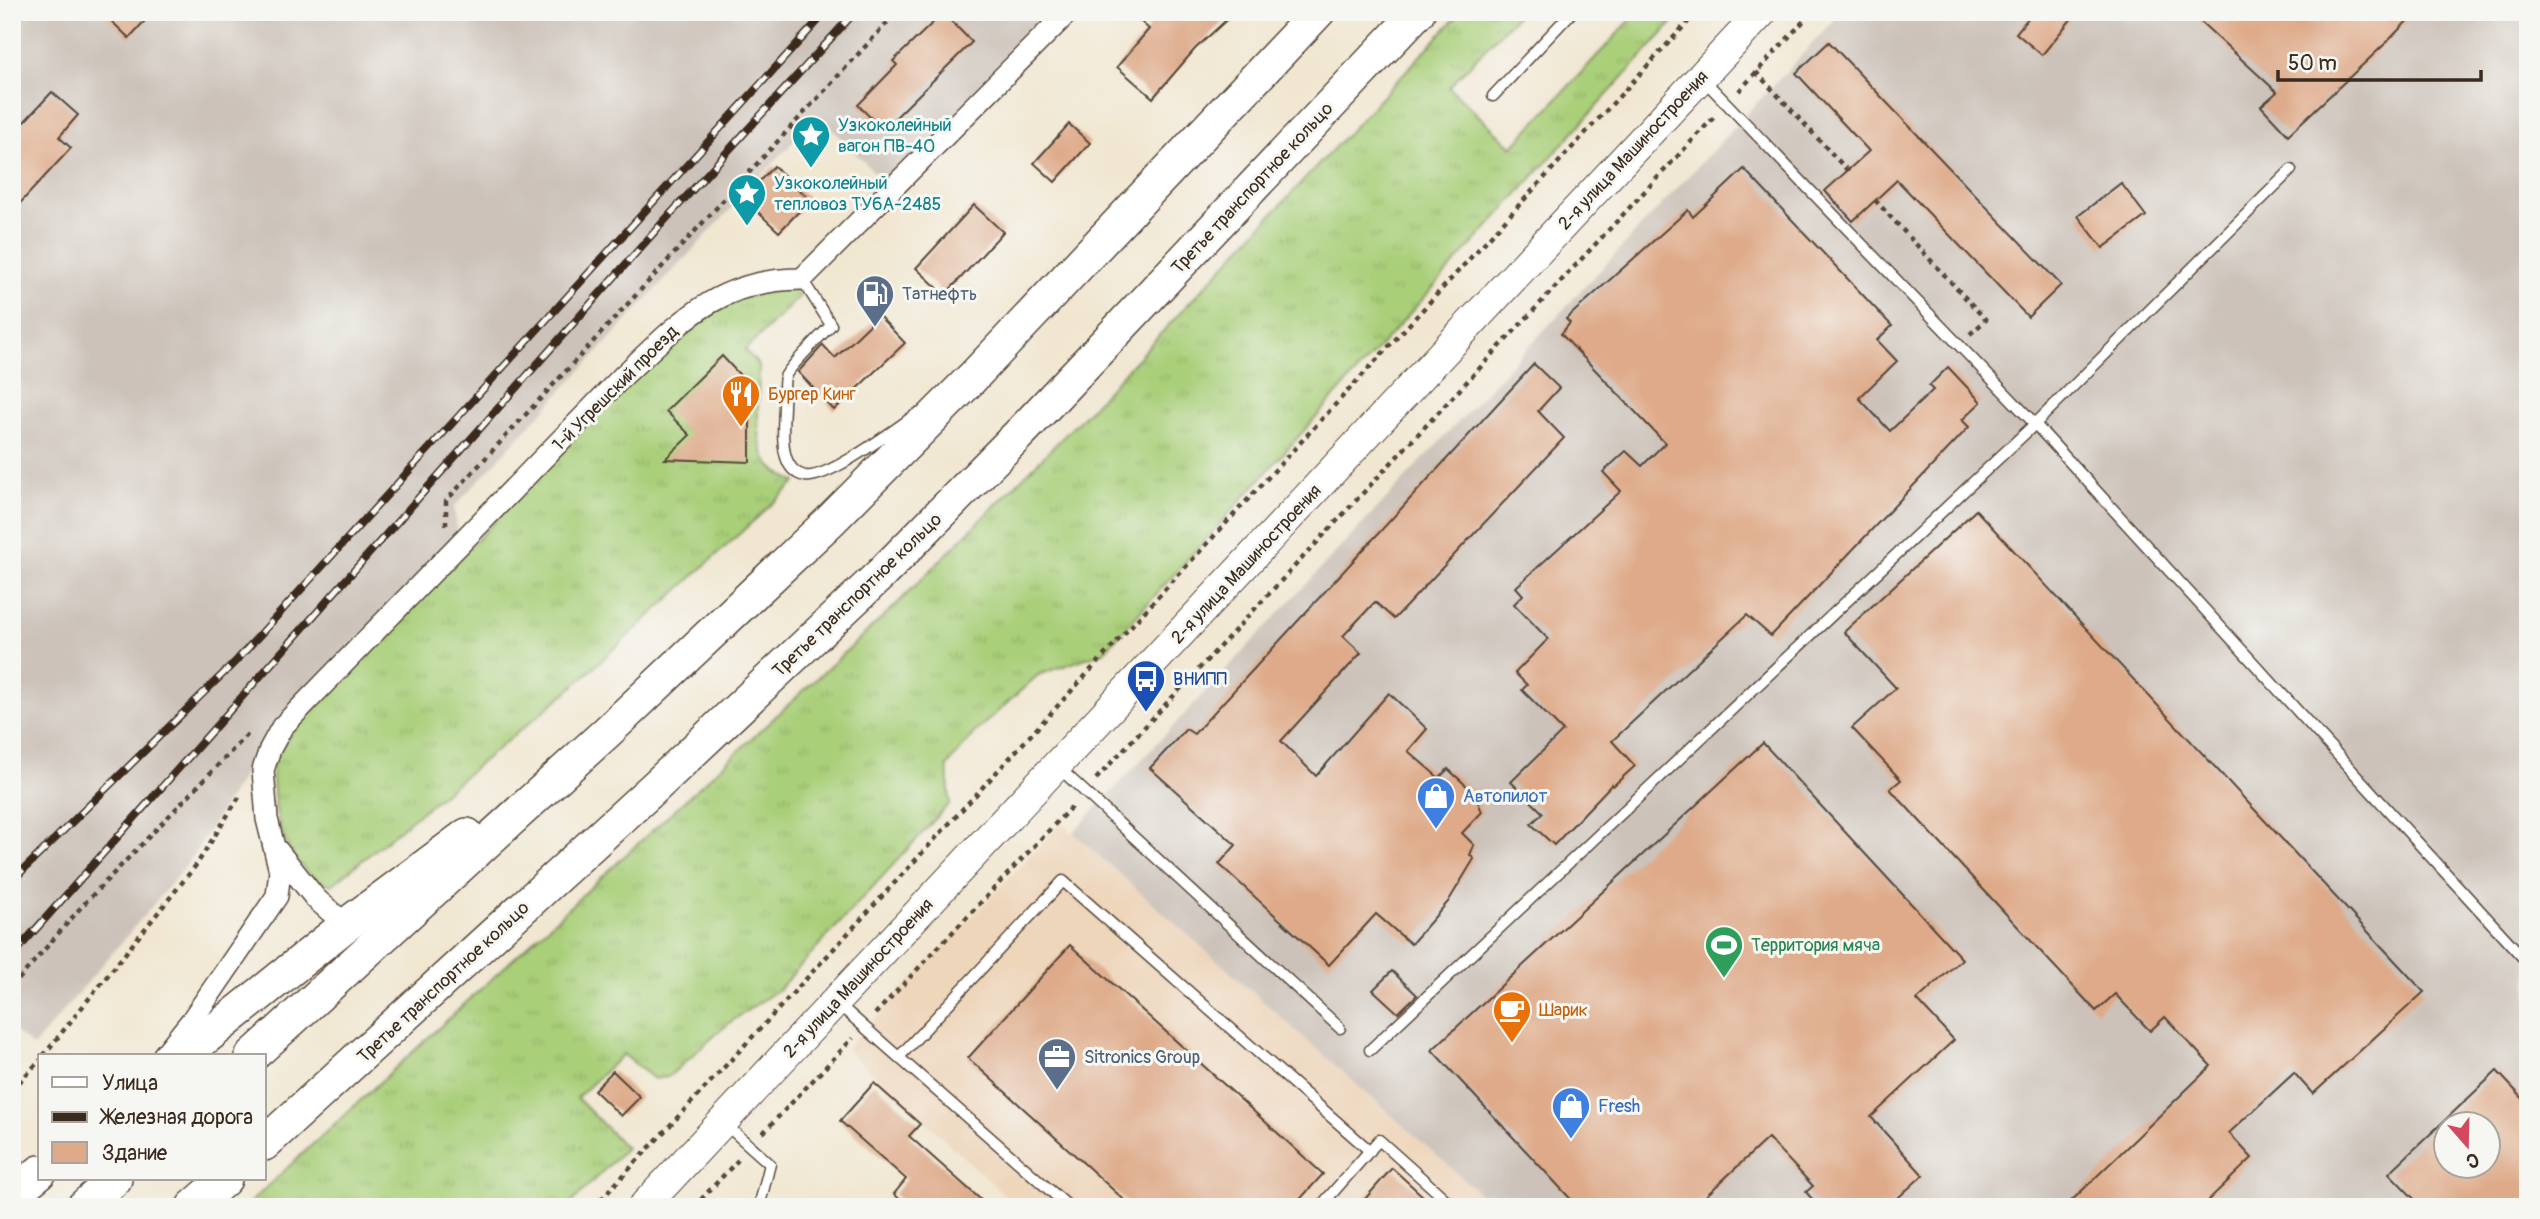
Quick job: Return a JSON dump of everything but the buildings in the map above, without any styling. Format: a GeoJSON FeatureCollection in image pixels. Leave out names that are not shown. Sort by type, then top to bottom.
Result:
{"type":"FeatureCollection","features":[{"type":"Feature","properties":{"kind":"main road"},"geometry":{"type":"LineString","coordinates":[[254,1054],[607,732],[830,521],[972,378],[1318,12]]}},
{"type":"Feature","properties":{"kind":"main road","name":"Третье транспортное кольцо"},"geometry":{"type":"LineString","coordinates":[[266,1141],[657,785],[899,556],[1025,428],[1418,12]]}},
{"type":"Feature","properties":{"kind":"main road","name":"2-я улица Машиностроения"},"geometry":{"type":"LineString","coordinates":[[643,1207],[1762,12]]}},
{"type":"Feature","properties":{"kind":"main road"},"geometry":{"type":"LineString","coordinates":[[185,1054],[346,925],[607,732]]}},
{"type":"Feature","properties":{"kind":"main road"},"geometry":{"type":"LineString","coordinates":[[12,1195],[38,1174]]}},
{"type":"Feature","properties":{"kind":"main road"},"geometry":{"type":"LineString","coordinates":[[83,1207],[114,1180]]}},
{"type":"Feature","properties":{"kind":"main road"},"geometry":{"type":"LineString","coordinates":[[193,1207],[224,1180]]}},
{"type":"Feature","properties":{"kind":"street"},"geometry":{"type":"LineString","coordinates":[[802,279],[1068,12]]}},
{"type":"Feature","properties":{"kind":"street","name":"1-й Угрешский проезд"},"geometry":{"type":"LineString","coordinates":[[165,1054],[192,1020],[277,896],[279,871],[276,848],[267,819],[263,770],[282,727],[623,376],[676,327],[701,306],[724,293],[779,279],[802,279]]}},
{"type":"Feature","properties":{"kind":"street","name":"1-й Угрешский проезд"},"geometry":{"type":"LineString","coordinates":[[276,848],[309,891],[346,925]]}},
{"type":"Feature","properties":{"kind":"lane"},"geometry":{"type":"LineString","coordinates":[[1493,96],[1572,12]]}},
{"type":"Feature","properties":{"kind":"lane"},"geometry":{"type":"LineString","coordinates":[[1701,77],[2035,424],[2528,963]]}},
{"type":"Feature","properties":{"kind":"lane"},"geometry":{"type":"LineString","coordinates":[[1370,1050],[2035,424],[2291,170]]}},
{"type":"Feature","properties":{"kind":"lane"},"geometry":{"type":"LineString","coordinates":[[802,279],[831,325],[785,376],[783,442],[787,458],[794,469],[804,476],[820,474],[835,467],[972,378]]}},
{"type":"Feature","properties":{"kind":"lane"},"geometry":{"type":"LineString","coordinates":[[1057,766],[1340,1028]]}},
{"type":"Feature","properties":{"kind":"lane"},"geometry":{"type":"LineString","coordinates":[[899,1057],[1063,881],[1370,1151]]}},
{"type":"Feature","properties":{"kind":"lane"},"geometry":{"type":"LineString","coordinates":[[836,1002],[1069,1207]]}},
{"type":"Feature","properties":{"kind":"lane"},"geometry":{"type":"LineString","coordinates":[[723,1122],[769,1164],[759,1207]]}},
{"type":"Feature","properties":{"kind":"lane"},"geometry":{"type":"LineString","coordinates":[[1320,1207],[1379,1140],[1454,1207]]}},
{"type":"Feature","properties":{"kind":"path"},"geometry":{"type":"LineString","coordinates":[[446,531],[446,501],[897,12]]}},
{"type":"Feature","properties":{"kind":"path"},"geometry":{"type":"LineString","coordinates":[[593,1207],[780,1008],[1697,12]]}},
{"type":"Feature","properties":{"kind":"path"},"geometry":{"type":"LineString","coordinates":[[694,1207],[1812,12]]}},
{"type":"Feature","properties":{"kind":"path"},"geometry":{"type":"LineString","coordinates":[[1756,72],[1848,171]]}},
{"type":"Feature","properties":{"kind":"path"},"geometry":{"type":"LineString","coordinates":[[1875,200],[1986,320],[1959,345]]}},
{"type":"Feature","properties":{"kind":"path"},"geometry":{"type":"LineString","coordinates":[[12,987],[83,905],[255,727]]}},
{"type":"Feature","properties":{"kind":"path"},"geometry":{"type":"LineString","coordinates":[[45,1054],[197,864],[270,749]]}},
{"type":"Feature","properties":{"kind":"path"},"geometry":{"type":"LineString","coordinates":[[12,1090],[38,1062]]}},
{"type":"Feature","properties":{"kind":"shaded area"},"geometry":{"type":"Polygon","coordinates":[[[12,12],[1059,12],[889,187],[818,115],[454,507],[458,534],[274,726],[189,862],[33,1047],[12,1029],[12,12]]]}},
{"type":"Feature","properties":{"kind":"shaded area"},"geometry":{"type":"Polygon","coordinates":[[[1842,12],[2528,12],[2528,1207],[1495,1207],[1073,833],[1842,12]]]}},
{"type":"Feature","properties":{"kind":"shaded area"},"geometry":{"type":"Polygon","coordinates":[[[1061,823],[1495,1207],[1018,1207],[846,1049],[1061,823]]]}},
{"type":"Feature","properties":{"kind":"green space"},"geometry":{"type":"Polygon","coordinates":[[[1461,12],[1520,12],[1449,87],[1512,147],[1638,12],[1682,12],[1104,652],[1038,675],[974,733],[947,766],[950,803],[779,989],[729,1023],[668,1077],[654,1079],[623,1054],[577,1098],[626,1148],[567,1207],[245,1207],[894,607],[1080,420],[1461,12]]]}},
{"type":"Feature","properties":{"kind":"green space"},"geometry":{"type":"Polygon","coordinates":[[[792,287],[799,297],[745,350],[759,366],[758,414],[762,450],[772,467],[796,482],[568,691],[332,885],[306,871],[289,849],[283,836],[272,776],[279,752],[292,732],[633,378],[682,331],[731,299],[792,287]]]}},
{"type":"Feature","properties":{"kind":"railway"},"geometry":{"type":"LineString","coordinates":[[12,881],[237,660],[826,12]]}},
{"type":"Feature","properties":{"kind":"railway"},"geometry":{"type":"LineString","coordinates":[[12,956],[665,220],[855,12]]}},
{"type":"Feature","properties":{"kind":"place","name":"Узкоколейный вагон ПВ-40"},"geometry":{"type":"Point","coordinates":[811,169]}},
{"type":"Feature","properties":{"kind":"place","name":"Узкоколейный тепловоз ТУ6А-2485"},"geometry":{"type":"Point","coordinates":[747,227]}},
{"type":"Feature","properties":{"kind":"place","name":"Татнефть"},"geometry":{"type":"Point","coordinates":[875,328]}},
{"type":"Feature","properties":{"kind":"place","name":"Бургер Кинг"},"geometry":{"type":"Point","coordinates":[741,428]}},
{"type":"Feature","properties":{"kind":"place","name":"ВНИПП"},"geometry":{"type":"Point","coordinates":[1146,713]}},
{"type":"Feature","properties":{"kind":"place","name":"Автопилот"},"geometry":{"type":"Point","coordinates":[1436,830]}},
{"type":"Feature","properties":{"kind":"place","name":"Территория мяча"},"geometry":{"type":"Point","coordinates":[1724,979]}},
{"type":"Feature","properties":{"kind":"place","name":"Шарик"},"geometry":{"type":"Point","coordinates":[1512,1044]}},
{"type":"Feature","properties":{"kind":"place","name":"Sitronics Group"},"geometry":{"type":"Point","coordinates":[1057,1091]}},
{"type":"Feature","properties":{"kind":"place","name":"Fresh"},"geometry":{"type":"Point","coordinates":[1571,1140]}}]}
